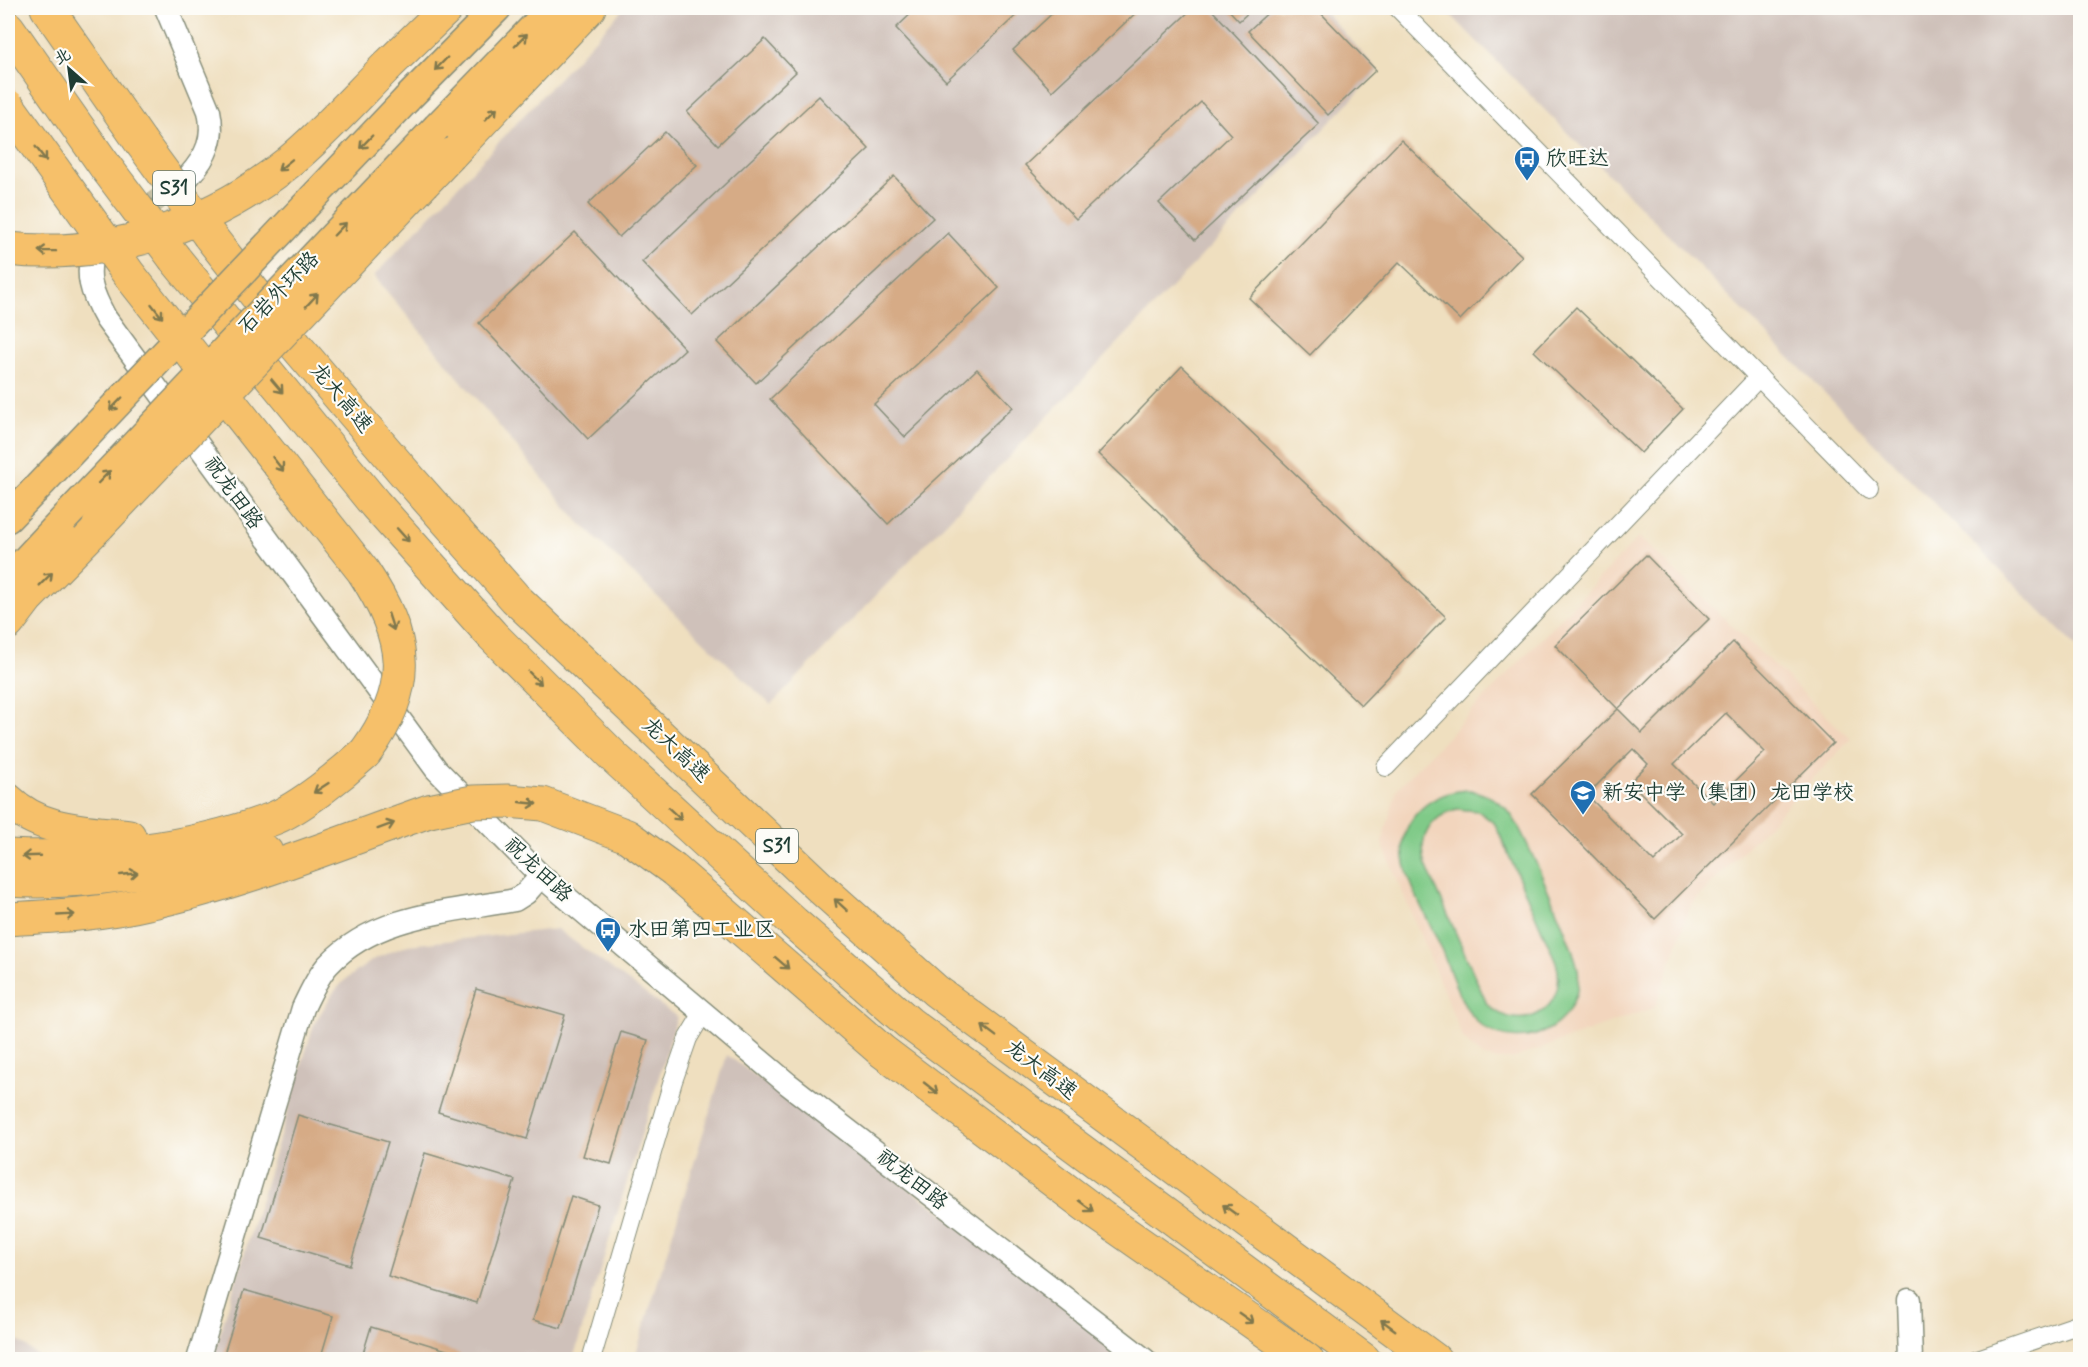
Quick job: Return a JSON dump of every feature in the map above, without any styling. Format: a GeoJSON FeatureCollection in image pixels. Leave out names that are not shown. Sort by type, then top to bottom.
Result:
{"type":"FeatureCollection","features":[{"type":"Feature","properties":{"kind":"highway","name":"龙大高速"},"geometry":{"type":"LineString","coordinates":[[47,8],[209,235],[296,345],[408,477],[516,598],[823,890],[936,991],[1435,1359]]}},
{"type":"Feature","properties":{"kind":"highway"},"geometry":{"type":"LineString","coordinates":[[8,249],[82,251],[168,230],[220,207],[256,187],[290,161],[447,8]]}},
{"type":"Feature","properties":{"kind":"highway"},"geometry":{"type":"LineString","coordinates":[[8,623],[27,598],[99,525],[443,141],[488,118],[589,8]]}},
{"type":"Feature","properties":{"kind":"highway","name":"龙大高速"},"geometry":{"type":"LineString","coordinates":[[8,28],[105,166],[175,259],[375,504],[492,635],[615,759],[909,1023],[1364,1359]]}},
{"type":"Feature","properties":{"kind":"highway"},"geometry":{"type":"LineString","coordinates":[[8,106],[128,273],[363,571],[385,604],[398,647],[400,667],[397,695],[385,725],[365,753],[337,778],[274,819],[190,842],[87,855],[8,856]]}},
{"type":"Feature","properties":{"kind":"highway"},"geometry":{"type":"LineString","coordinates":[[8,800],[22,814],[60,829],[190,842]]}},
{"type":"Feature","properties":{"kind":"highway"},"geometry":{"type":"LineString","coordinates":[[8,919],[83,914],[148,903],[254,872],[429,811],[473,802],[507,801],[543,804],[627,836],[674,870],[882,1051],[1099,1215],[1307,1359]]}},
{"type":"Feature","properties":{"kind":"highway"},"geometry":{"type":"LineString","coordinates":[[8,880],[80,879],[148,872],[210,859],[343,842]]}},
{"type":"Feature","properties":{"kind":"main road","name":"石岩外环路"},"geometry":{"type":"LineString","coordinates":[[8,518],[407,99],[497,8]]}},
{"type":"Feature","properties":{"kind":"main road","name":"石岩外环路"},"geometry":{"type":"LineString","coordinates":[[8,579],[64,519],[443,141],[552,8]]}},
{"type":"Feature","properties":{"kind":"street"},"geometry":{"type":"LineString","coordinates":[[166,8],[202,93],[213,128],[209,147],[189,176]]}},
{"type":"Feature","properties":{"kind":"street"},"geometry":{"type":"LineString","coordinates":[[1398,8],[1869,490]]}},
{"type":"Feature","properties":{"kind":"street","name":"祝龙田路"},"geometry":{"type":"LineString","coordinates":[[96,246],[89,260],[89,277],[94,297],[106,320],[436,769],[541,876],[788,1084],[1145,1359]]}},
{"type":"Feature","properties":{"kind":"street"},"geometry":{"type":"LineString","coordinates":[[1386,767],[1760,377]]}},
{"type":"Feature","properties":{"kind":"street"},"geometry":{"type":"LineString","coordinates":[[198,1359],[303,1008],[327,966],[346,948],[388,924],[515,900],[526,893],[541,876]]}},
{"type":"Feature","properties":{"kind":"street"},"geometry":{"type":"LineString","coordinates":[[591,1359],[673,1081],[688,1038],[703,1013]]}},
{"type":"Feature","properties":{"kind":"street"},"geometry":{"type":"LineString","coordinates":[[1909,1300],[1911,1359]]}},
{"type":"Feature","properties":{"kind":"street"},"geometry":{"type":"LineString","coordinates":[[1975,1359],[2080,1324]]}},
{"type":"Feature","properties":{"kind":"shaded area"},"geometry":{"type":"Polygon","coordinates":[[[624,8],[1321,8],[1379,71],[771,705],[579,522],[374,276],[624,8]]]}},
{"type":"Feature","properties":{"kind":"shaded area"},"geometry":{"type":"Polygon","coordinates":[[[1444,8],[2080,8],[2080,651],[1444,8]]]}},
{"type":"Feature","properties":{"kind":"shaded area","name":"新安中学（集团）龙田学校"},"geometry":{"type":"Polygon","coordinates":[[[1639,537],[1851,739],[1691,905],[1655,1007],[1514,1058],[1499,1060],[1485,1057],[1463,1038],[1382,843],[1397,789],[1639,537]]]}},
{"type":"Feature","properties":{"kind":"shaded area"},"geometry":{"type":"Polygon","coordinates":[[[557,929],[677,1017],[573,1359],[212,1360],[314,1024],[333,993],[345,980],[374,959],[408,945],[557,929]]]}},
{"type":"Feature","properties":{"kind":"shaded area"},"geometry":{"type":"Polygon","coordinates":[[[727,1055],[1143,1359],[634,1360],[727,1055]]]}},
{"type":"Feature","properties":{"kind":"shaded area"},"geometry":{"type":"Polygon","coordinates":[[[8,1333],[42,1359],[8,1359],[8,1333]]]}},
{"type":"Feature","properties":{"kind":"green space"},"geometry":{"type":"Polygon","coordinates":[[[1470,790],[1486,795],[1496,800],[1509,812],[1536,863],[1575,958],[1578,987],[1573,1003],[1558,1023],[1543,1032],[1525,1037],[1507,1037],[1490,1031],[1474,1018],[1462,1000],[1406,869],[1404,843],[1412,819],[1431,801],[1456,792],[1470,790]],[[1457,809],[1433,823],[1423,846],[1426,865],[1487,1004],[1500,1014],[1514,1018],[1527,1018],[1540,1013],[1549,1005],[1556,993],[1558,979],[1556,962],[1495,824],[1478,811],[1457,809]]]}},
{"type":"Feature","properties":{"kind":"building"},"geometry":{"type":"Polygon","coordinates":[[[917,8],[1024,8],[946,81],[896,28],[917,8]]]}},
{"type":"Feature","properties":{"kind":"building"},"geometry":{"type":"Polygon","coordinates":[[[1058,8],[1141,8],[1052,91],[1013,50],[1058,8]]]}},
{"type":"Feature","properties":{"kind":"building"},"geometry":{"type":"Polygon","coordinates":[[[1193,8],[1210,8],[1319,124],[1195,240],[1159,203],[1231,135],[1201,102],[1076,219],[1025,165],[1193,8]]]}},
{"type":"Feature","properties":{"kind":"building"},"geometry":{"type":"Polygon","coordinates":[[[1227,8],[1253,8],[1239,21],[1227,8]]]}},
{"type":"Feature","properties":{"kind":"building"},"geometry":{"type":"Polygon","coordinates":[[[1273,8],[1316,8],[1376,70],[1328,115],[1248,31],[1273,8]]]}},
{"type":"Feature","properties":{"kind":"building"},"geometry":{"type":"Polygon","coordinates":[[[765,39],[796,72],[718,145],[687,112],[765,39]]]}},
{"type":"Feature","properties":{"kind":"building"},"geometry":{"type":"Polygon","coordinates":[[[819,96],[869,149],[692,315],[642,262],[819,96]]]}},
{"type":"Feature","properties":{"kind":"building"},"geometry":{"type":"Polygon","coordinates":[[[665,132],[697,165],[619,237],[588,204],[665,132]]]}},
{"type":"Feature","properties":{"kind":"building"},"geometry":{"type":"Polygon","coordinates":[[[1401,140],[1522,256],[1460,320],[1399,262],[1310,355],[1249,298],[1401,140]]]}},
{"type":"Feature","properties":{"kind":"building"},"geometry":{"type":"Polygon","coordinates":[[[894,176],[933,218],[756,383],[717,342],[894,176]]]}},
{"type":"Feature","properties":{"kind":"building"},"geometry":{"type":"Polygon","coordinates":[[[575,232],[685,349],[588,439],[479,323],[575,232]]]}},
{"type":"Feature","properties":{"kind":"building"},"geometry":{"type":"Polygon","coordinates":[[[948,233],[999,288],[874,404],[905,437],[977,369],[1013,407],[888,524],[770,399],[948,233]]]}},
{"type":"Feature","properties":{"kind":"building"},"geometry":{"type":"Polygon","coordinates":[[[1576,307],[1683,409],[1641,453],[1534,351],[1576,307]]]}},
{"type":"Feature","properties":{"kind":"building"},"geometry":{"type":"Polygon","coordinates":[[[1182,366],[1446,617],[1361,705],[1098,454],[1182,366]]]}},
{"type":"Feature","properties":{"kind":"building"},"geometry":{"type":"Polygon","coordinates":[[[1646,555],[1709,619],[1618,709],[1555,645],[1646,555]]]}},
{"type":"Feature","properties":{"kind":"building"},"geometry":{"type":"Polygon","coordinates":[[[1733,642],[1833,743],[1655,919],[1532,794],[1618,709],[1642,733],[1733,642]],[[1726,713],[1674,764],[1713,803],[1765,752],[1726,713]],[[1633,749],[1587,795],[1654,862],[1682,834],[1630,782],[1648,764],[1633,749]]]}},
{"type":"Feature","properties":{"kind":"building"},"geometry":{"type":"Polygon","coordinates":[[[476,989],[565,1015],[527,1139],[438,1112],[476,989]]]}},
{"type":"Feature","properties":{"kind":"building"},"geometry":{"type":"Polygon","coordinates":[[[621,1032],[648,1040],[611,1164],[583,1156],[621,1032]]]}},
{"type":"Feature","properties":{"kind":"building"},"geometry":{"type":"Polygon","coordinates":[[[298,1115],[388,1142],[350,1265],[261,1238],[298,1115]]]}},
{"type":"Feature","properties":{"kind":"building"},"geometry":{"type":"Polygon","coordinates":[[[425,1153],[515,1180],[477,1303],[388,1276],[425,1153]]]}},
{"type":"Feature","properties":{"kind":"building"},"geometry":{"type":"Polygon","coordinates":[[[571,1196],[598,1205],[561,1328],[533,1320],[571,1196]]]}},
{"type":"Feature","properties":{"kind":"building"},"geometry":{"type":"Polygon","coordinates":[[[244,1290],[333,1316],[320,1360],[222,1360],[244,1290]]]}},
{"type":"Feature","properties":{"kind":"building"},"geometry":{"type":"Polygon","coordinates":[[[371,1327],[460,1354],[458,1360],[361,1360],[371,1327]]]}},
{"type":"Feature","properties":{"kind":"tunnel"},"geometry":{"type":"LineString","coordinates":[[100,243],[186,178]]}},
{"type":"Feature","properties":{"kind":"place","name":"欣旺达"},"geometry":{"type":"Point","coordinates":[1527,182]}},
{"type":"Feature","properties":{"kind":"place","name":"新安中学（集团）龙田学校"},"geometry":{"type":"Point","coordinates":[1583,816]}},
{"type":"Feature","properties":{"kind":"place","name":"水田第四工业区"},"geometry":{"type":"Point","coordinates":[608,953]}}]}
